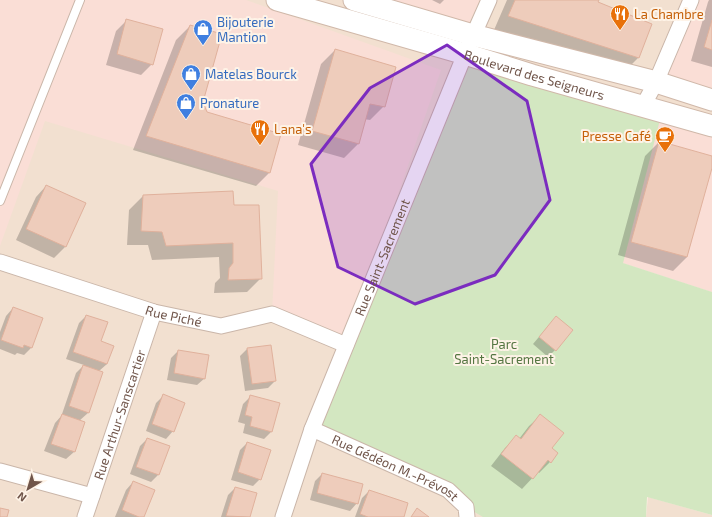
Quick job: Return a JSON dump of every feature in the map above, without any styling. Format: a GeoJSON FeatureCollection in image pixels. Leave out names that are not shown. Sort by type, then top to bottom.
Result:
{"type":"FeatureCollection","features":[{"type":"Feature","properties":{"kind":"main road","name":"Boulevard des Seigneurs"},"geometry":{"type":"LineString","coordinates":[[277,0],[312,5],[357,23],[712,126]]}},
{"type":"Feature","properties":{"kind":"main road","name":"Boulevard des Seigneurs"},"geometry":{"type":"LineString","coordinates":[[357,23],[358,1],[473,34],[656,82],[712,100]]}},
{"type":"Feature","properties":{"kind":"street","name":"Rue Saint-Sacrement"},"geometry":{"type":"LineString","coordinates":[[282,517],[312,429],[473,34],[489,0]]}},
{"type":"Feature","properties":{"kind":"street"},"geometry":{"type":"LineString","coordinates":[[643,106],[656,82],[691,0]]}},
{"type":"Feature","properties":{"kind":"street","name":"Rue Piché"},"geometry":{"type":"LineString","coordinates":[[0,262],[154,312],[221,326],[272,314],[346,345]]}},
{"type":"Feature","properties":{"kind":"street","name":"Rue Arthur-Sanscartier"},"geometry":{"type":"LineString","coordinates":[[85,517],[154,312]]}},
{"type":"Feature","properties":{"kind":"street","name":"Rue Gédéon M.-Prévost"},"geometry":{"type":"LineString","coordinates":[[312,429],[448,490],[466,507],[467,517]]}},
{"type":"Feature","properties":{"kind":"street"},"geometry":{"type":"LineString","coordinates":[[0,471],[92,496]]}},
{"type":"Feature","properties":{"kind":"lane"},"geometry":{"type":"LineString","coordinates":[[1,197],[80,0]]}},
{"type":"Feature","properties":{"kind":"highlighted area"},"geometry":{"type":"Polygon","coordinates":[[[447,45],[527,101],[550,200],[495,275],[415,304],[338,267],[311,164],[370,88],[447,45]]]}},
{"type":"Feature","properties":{"kind":"shaded area"},"geometry":{"type":"Polygon","coordinates":[[[0,0],[712,0],[712,292],[623,263],[489,517],[0,517],[0,0]]]}},
{"type":"Feature","properties":{"kind":"shaded area"},"geometry":{"type":"Polygon","coordinates":[[[0,0],[246,0],[441,70],[346,345],[272,314],[278,191],[45,121],[0,246],[0,0]]]}},
{"type":"Feature","properties":{"kind":"shaded area"},"geometry":{"type":"Polygon","coordinates":[[[377,0],[480,0],[469,23],[377,0]]]}},
{"type":"Feature","properties":{"kind":"shaded area"},"geometry":{"type":"Polygon","coordinates":[[[691,0],[712,0],[712,100],[656,82],[691,0]]]}},
{"type":"Feature","properties":{"kind":"shaded area"},"geometry":{"type":"Polygon","coordinates":[[[662,112],[712,130],[712,292],[623,263],[662,112]]]}},
{"type":"Feature","properties":{"kind":"shaded area"},"geometry":{"type":"Polygon","coordinates":[[[648,497],[712,515],[712,517],[646,517],[648,497]]]}},
{"type":"Feature","properties":{"kind":"green space","name":"Parc Saint-Sacrement"},"geometry":{"type":"Polygon","coordinates":[[[465,54],[662,112],[623,263],[712,292],[712,515],[647,497],[646,517],[483,517],[312,429],[465,54]]]}},
{"type":"Feature","properties":{"kind":"building"},"geometry":{"type":"Polygon","coordinates":[[[515,0],[599,0],[598,2],[652,24],[639,58],[508,16],[515,0]]]}},
{"type":"Feature","properties":{"kind":"building"},"geometry":{"type":"Polygon","coordinates":[[[126,19],[163,29],[153,65],[117,54],[126,19]]]}},
{"type":"Feature","properties":{"kind":"building"},"geometry":{"type":"Polygon","coordinates":[[[712,20],[712,50],[704,47],[712,20]]]}},
{"type":"Feature","properties":{"kind":"building"},"geometry":{"type":"Polygon","coordinates":[[[190,25],[222,34],[203,102],[207,112],[281,134],[270,173],[146,136],[190,25]]]}},
{"type":"Feature","properties":{"kind":"building"},"geometry":{"type":"Polygon","coordinates":[[[335,49],[396,67],[385,107],[370,104],[359,144],[312,131],[335,49]]]}},
{"type":"Feature","properties":{"kind":"building"},"geometry":{"type":"Polygon","coordinates":[[[659,141],[712,156],[712,168],[687,257],[631,242],[659,141]]]}},
{"type":"Feature","properties":{"kind":"building"},"geometry":{"type":"Polygon","coordinates":[[[46,185],[86,203],[66,247],[26,229],[46,185]]]}},
{"type":"Feature","properties":{"kind":"building"},"geometry":{"type":"Polygon","coordinates":[[[233,191],[234,205],[259,205],[262,279],[228,280],[229,268],[233,263],[233,243],[166,246],[162,232],[141,231],[143,195],[233,191]]]}},
{"type":"Feature","properties":{"kind":"building"},"geometry":{"type":"Polygon","coordinates":[[[13,307],[43,318],[32,348],[24,345],[23,348],[1,340],[13,307]]]}},
{"type":"Feature","properties":{"kind":"building"},"geometry":{"type":"Polygon","coordinates":[[[86,315],[108,322],[101,341],[114,346],[107,364],[73,352],[86,315]]]}},
{"type":"Feature","properties":{"kind":"building"},"geometry":{"type":"Polygon","coordinates":[[[556,316],[573,330],[556,351],[539,337],[556,316]]]}},
{"type":"Feature","properties":{"kind":"building"},"geometry":{"type":"Polygon","coordinates":[[[271,345],[276,381],[252,384],[247,348],[271,345]]]}},
{"type":"Feature","properties":{"kind":"building"},"geometry":{"type":"Polygon","coordinates":[[[178,350],[209,355],[205,379],[174,373],[178,350]]]}},
{"type":"Feature","properties":{"kind":"building"},"geometry":{"type":"Polygon","coordinates":[[[83,365],[103,372],[89,413],[69,406],[83,365]]]}},
{"type":"Feature","properties":{"kind":"building"},"geometry":{"type":"Polygon","coordinates":[[[163,394],[185,403],[174,432],[152,424],[163,394]]]}},
{"type":"Feature","properties":{"kind":"building"},"geometry":{"type":"Polygon","coordinates":[[[250,395],[280,403],[272,432],[250,426],[252,417],[245,415],[250,395]]]}},
{"type":"Feature","properties":{"kind":"building"},"geometry":{"type":"Polygon","coordinates":[[[62,414],[85,422],[75,452],[51,444],[62,414]]]}},
{"type":"Feature","properties":{"kind":"building"},"geometry":{"type":"Polygon","coordinates":[[[540,414],[564,433],[552,448],[558,453],[551,463],[548,460],[533,479],[501,454],[516,435],[521,439],[540,414]]]}},
{"type":"Feature","properties":{"kind":"building"},"geometry":{"type":"Polygon","coordinates":[[[147,438],[170,446],[159,475],[136,467],[147,438]]]}},
{"type":"Feature","properties":{"kind":"building"},"geometry":{"type":"Polygon","coordinates":[[[247,442],[271,450],[261,480],[238,472],[247,442]]]}},
{"type":"Feature","properties":{"kind":"building"},"geometry":{"type":"Polygon","coordinates":[[[322,473],[363,484],[358,504],[317,493],[322,473]]]}},
{"type":"Feature","properties":{"kind":"building"},"geometry":{"type":"Polygon","coordinates":[[[133,481],[155,490],[144,517],[139,517],[122,510],[133,481]]]}},
{"type":"Feature","properties":{"kind":"building"},"geometry":{"type":"Polygon","coordinates":[[[235,487],[257,493],[250,517],[226,516],[235,487]]]}},
{"type":"Feature","properties":{"kind":"building"},"geometry":{"type":"Polygon","coordinates":[[[369,490],[408,503],[404,517],[368,517],[360,514],[369,490]]]}},
{"type":"Feature","properties":{"kind":"building"},"geometry":{"type":"Polygon","coordinates":[[[0,508],[9,510],[7,517],[0,517],[0,508]]]}},
{"type":"Feature","properties":{"kind":"building"},"geometry":{"type":"Polygon","coordinates":[[[417,508],[429,517],[411,517],[417,508]]]}},
{"type":"Feature","properties":{"kind":"place","name":"La Chambre"},"geometry":{"type":"Point","coordinates":[620,31]}},
{"type":"Feature","properties":{"kind":"place","name":"Bijouterie Mantion"},"geometry":{"type":"Point","coordinates":[203,46]}},
{"type":"Feature","properties":{"kind":"place","name":"Matelas Bourck"},"geometry":{"type":"Point","coordinates":[191,91]}},
{"type":"Feature","properties":{"kind":"place","name":"Pronature"},"geometry":{"type":"Point","coordinates":[186,120]}},
{"type":"Feature","properties":{"kind":"place","name":"Lana's"},"geometry":{"type":"Point","coordinates":[260,146]}},
{"type":"Feature","properties":{"kind":"place","name":"Presse Café"},"geometry":{"type":"Point","coordinates":[665,153]}}]}
